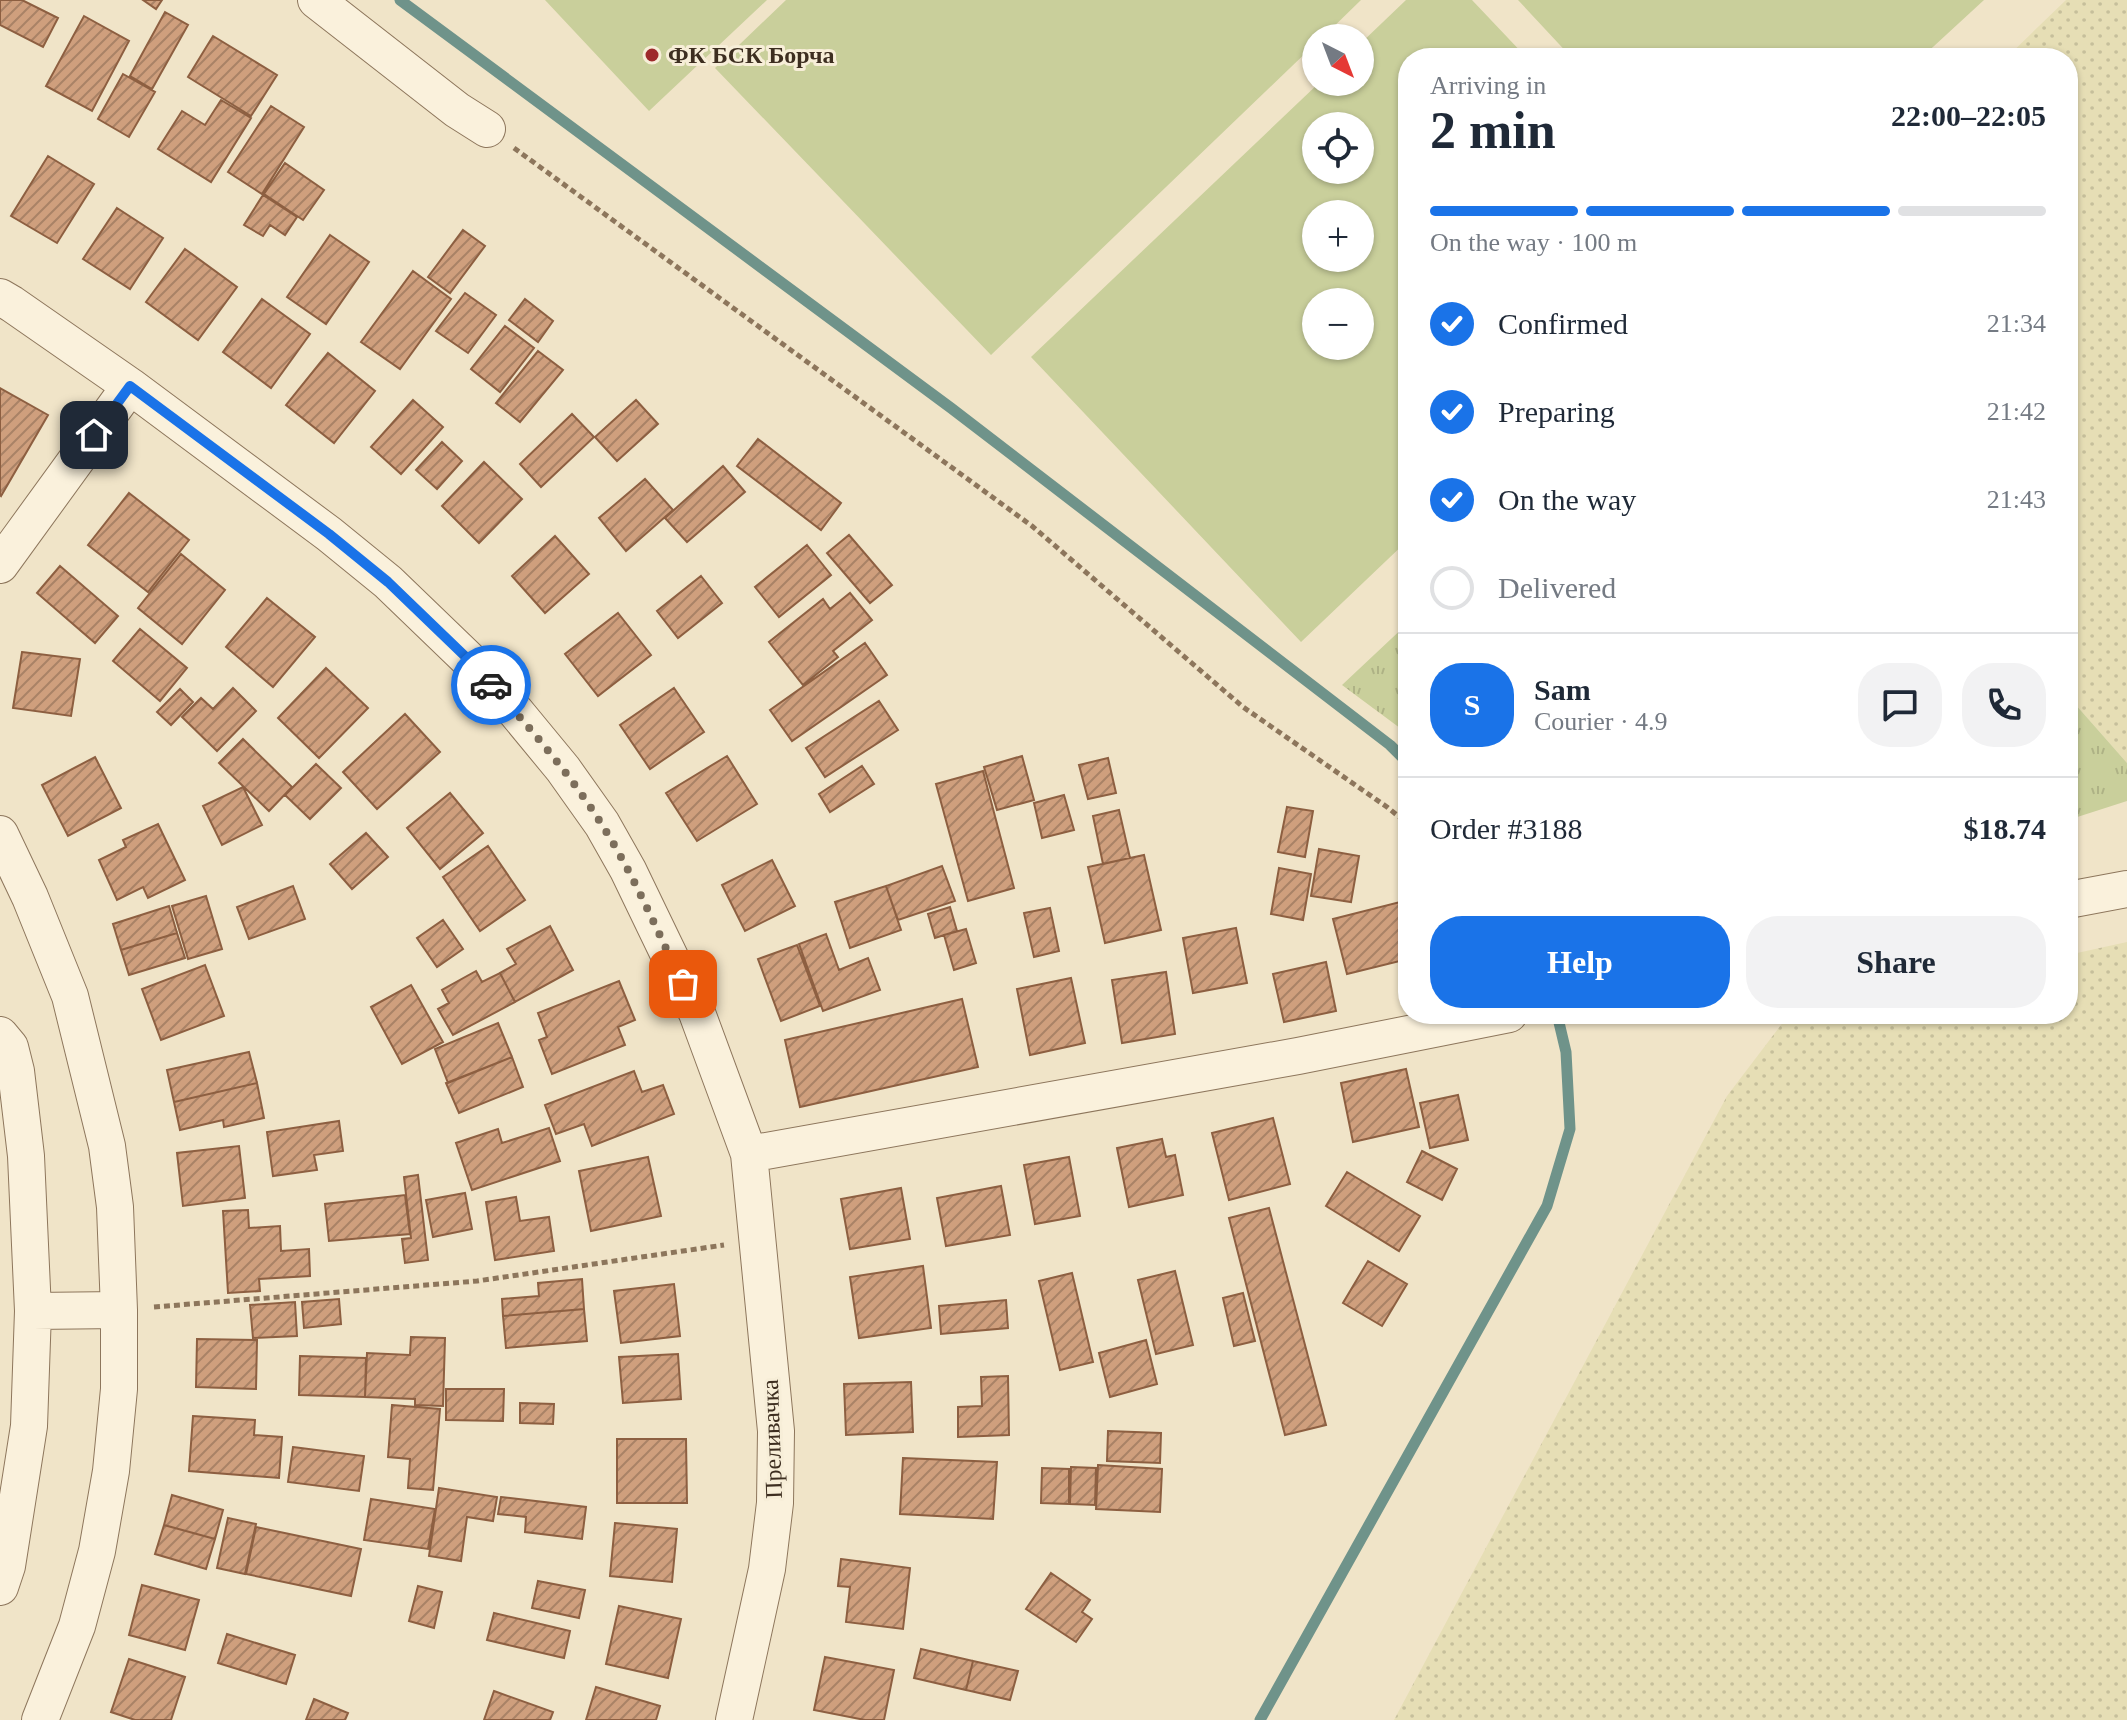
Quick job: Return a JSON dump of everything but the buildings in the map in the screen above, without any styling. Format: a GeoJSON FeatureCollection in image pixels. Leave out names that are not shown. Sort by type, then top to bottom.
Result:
{"type":"FeatureCollection","features":[{"type":"Feature","properties":{"kind":"street"},"geometry":{"type":"LineString","coordinates":[[316,0],[457,110],[487,129]]}},
{"type":"Feature","properties":{"kind":"street","name":"Преливачка"},"geometry":{"type":"LineString","coordinates":[[0,297],[130,386],[329,534],[388,582],[470,661],[563,769],[602,824],[628,870],[697,1013],[749,1154],[776,1431],[775,1503],[767,1569],[734,1720]]}},
{"type":"Feature","properties":{"kind":"street"},"geometry":{"type":"LineString","coordinates":[[0,565],[130,386]]}},
{"type":"Feature","properties":{"kind":"street"},"geometry":{"type":"LineString","coordinates":[[0,834],[30,897],[70,996],[107,1146],[115,1207],[119,1310],[117,1403],[111,1471],[97,1551],[77,1626],[40,1720]]}},
{"type":"Feature","properties":{"kind":"street"},"geometry":{"type":"LineString","coordinates":[[2078,898],[2127,889]]}},
{"type":"Feature","properties":{"kind":"street"},"geometry":{"type":"LineString","coordinates":[[749,1154],[1298,1056],[1459,1024]]}},
{"type":"Feature","properties":{"kind":"street"},"geometry":{"type":"LineString","coordinates":[[0,1035],[10,1047],[20,1099],[26,1156],[33,1311],[29,1426],[7,1566],[0,1587]]}},
{"type":"Feature","properties":{"kind":"street"},"geometry":{"type":"LineString","coordinates":[[33,1311],[119,1310]]}},
{"type":"Feature","properties":{"kind":"path"},"geometry":{"type":"LineString","coordinates":[[487,129],[1032,526],[1243,707],[1398,816]]}},
{"type":"Feature","properties":{"kind":"path"},"geometry":{"type":"LineString","coordinates":[[119,1310],[477,1281],[757,1240]]}},
{"type":"Feature","properties":{"kind":"shaded area"},"geometry":{"type":"Polygon","coordinates":[[[2066,0],[2127,0],[2127,763],[2078,707],[2078,48],[2016,48],[2066,0]]]}},
{"type":"Feature","properties":{"kind":"shaded area"},"geometry":{"type":"Polygon","coordinates":[[[2127,942],[2127,1720],[1394,1720],[1727,1096],[1782,1024],[2078,1024],[2078,953],[2127,942]]]}},
{"type":"Feature","properties":{"kind":"green space","name":"ФК БСК Борча"},"geometry":{"type":"Polygon","coordinates":[[[545,0],[767,0],[649,111],[545,0]]]}},
{"type":"Feature","properties":{"kind":"green space"},"geometry":{"type":"Polygon","coordinates":[[[786,0],[1361,0],[1336,24],[1302,24],[1302,56],[991,355],[715,68],[786,0]]]}},
{"type":"Feature","properties":{"kind":"green space"},"geometry":{"type":"Polygon","coordinates":[[[1406,0],[1472,0],[1518,48],[1398,48],[1398,550],[1301,642],[1031,357],[1305,96],[1374,96],[1374,31],[1406,0]]]}},
{"type":"Feature","properties":{"kind":"green space"},"geometry":{"type":"Polygon","coordinates":[[[1518,0],[1984,0],[1932,48],[1563,48],[1518,0]]]}},
{"type":"Feature","properties":{"kind":"green space"},"geometry":{"type":"Polygon","coordinates":[[[1398,632],[1398,727],[1342,685],[1398,632]]]}},
{"type":"Feature","properties":{"kind":"green space"},"geometry":{"type":"Polygon","coordinates":[[[2078,707],[2127,763],[2127,801],[2078,817],[2078,707]]]}},
{"type":"Feature","properties":{"kind":"waterway"},"geometry":{"type":"LineString","coordinates":[[400,0],[951,408],[1398,753]]}},
{"type":"Feature","properties":{"kind":"waterway"},"geometry":{"type":"LineString","coordinates":[[1260,1720],[1547,1206],[1570,1129],[1566,1052],[1559,1024]]}},
{"type":"Feature","properties":{"kind":"way so far"},"geometry":{"type":"LineString","coordinates":[[491,685],[563,769],[602,824],[628,870],[683,984]]}},
{"type":"Feature","properties":{"kind":"place","name":"ФК БСК Борча"},"geometry":{"type":"Point","coordinates":[652,55]}},
{"type":"Feature","properties":{"kind":"route"},"geometry":{"type":"LineString","coordinates":[[94,435],[130,386],[329,534],[388,582],[491,685]]}}]}
